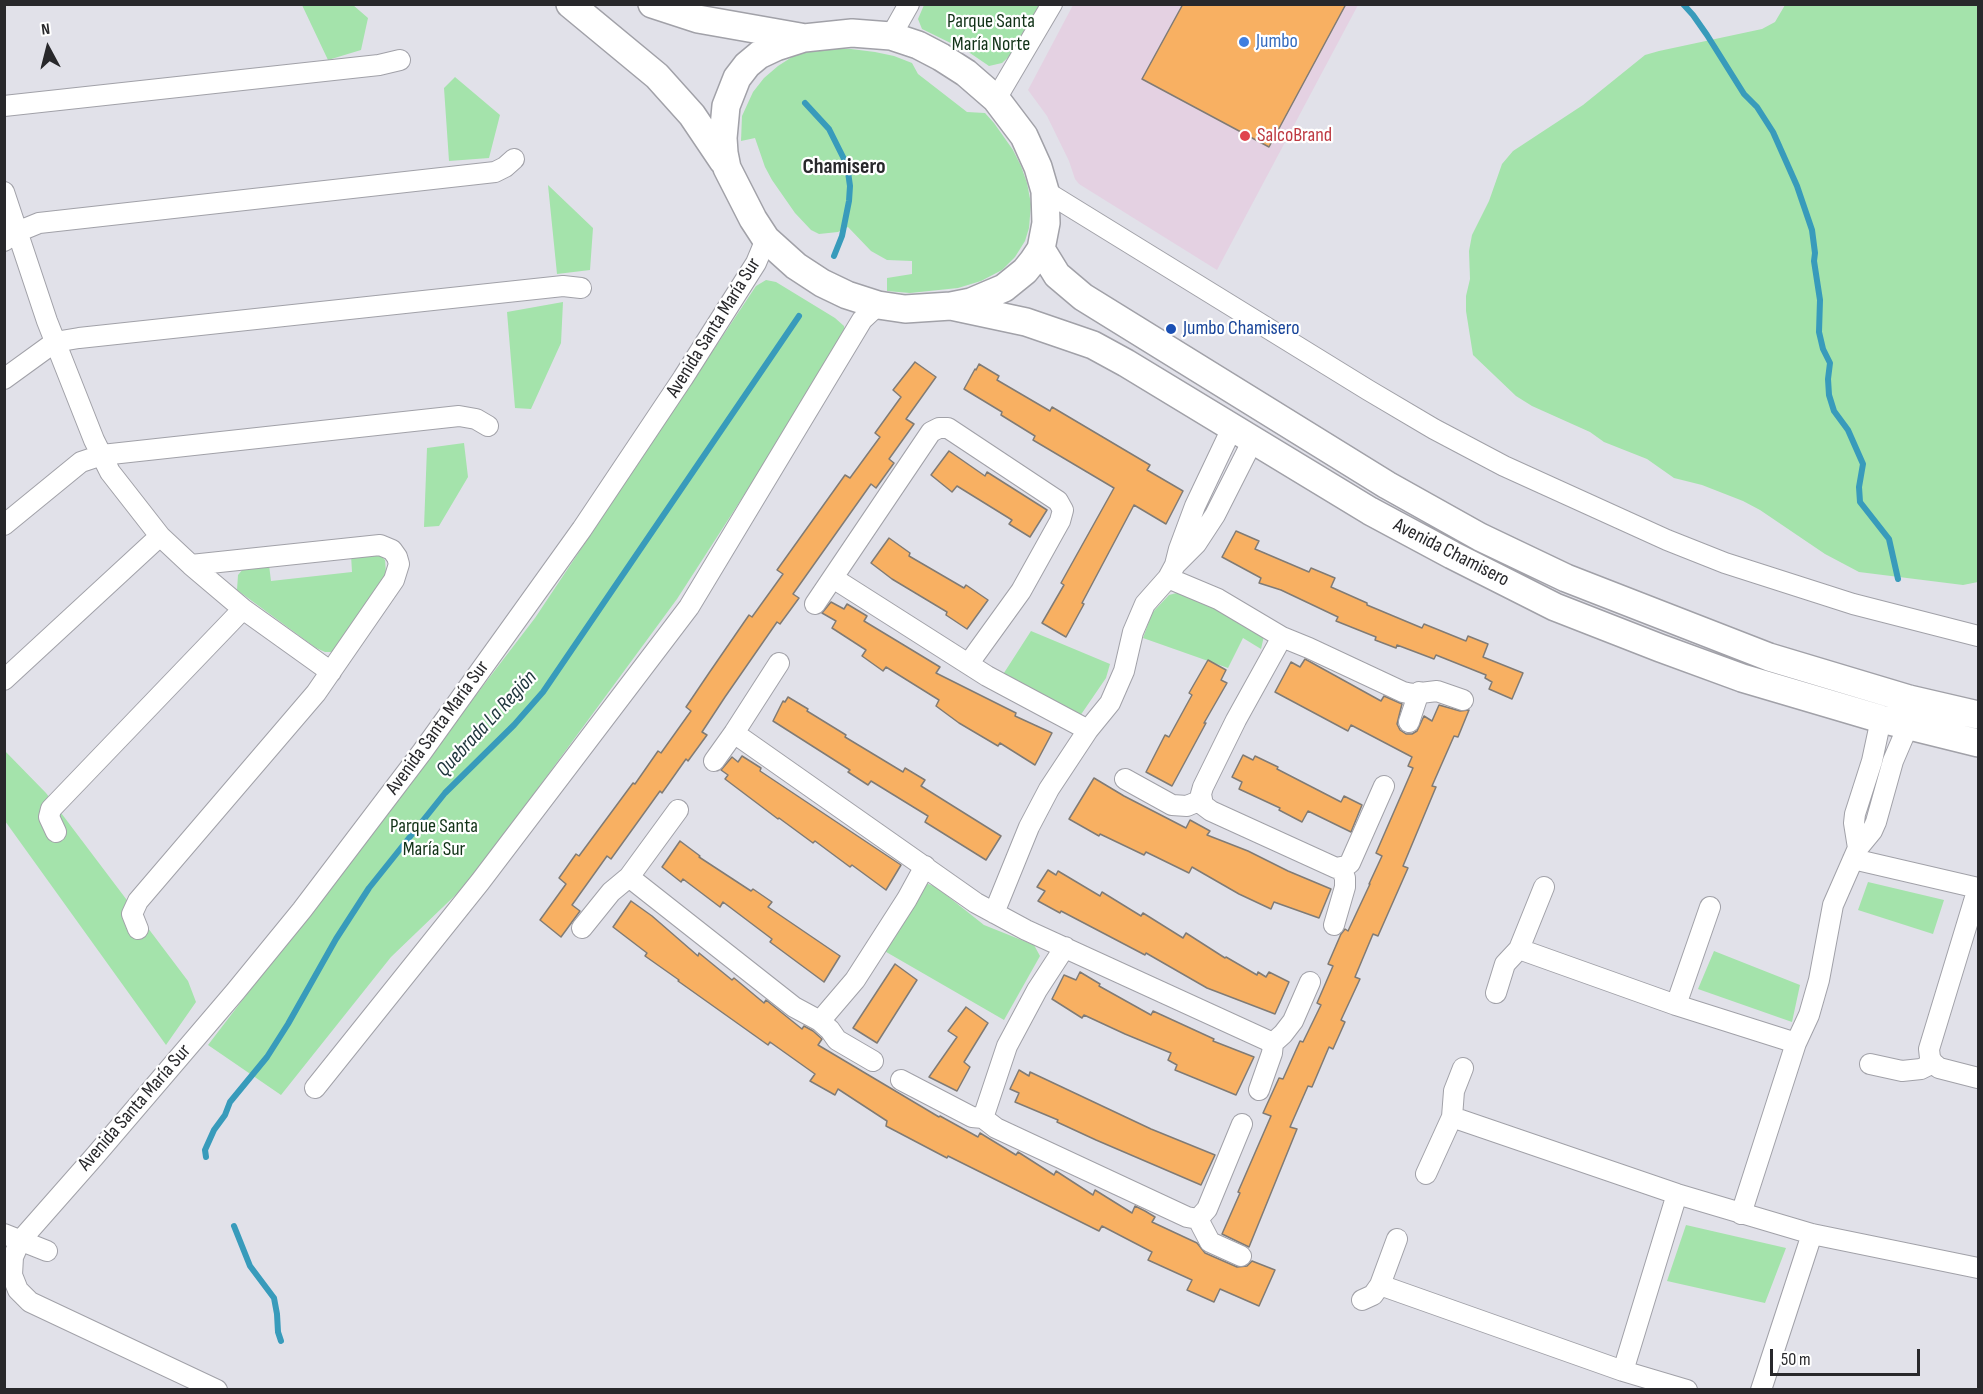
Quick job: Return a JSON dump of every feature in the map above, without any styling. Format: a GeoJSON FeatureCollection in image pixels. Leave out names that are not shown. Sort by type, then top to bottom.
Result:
{"type":"FeatureCollection","features":[{"type":"Feature","properties":{"kind":"street"},"geometry":{"type":"LineString","coordinates":[[570,4],[663,82],[692,115],[727,168],[738,193],[766,239],[796,266],[822,283],[847,295],[878,305],[905,309],[951,306],[971,302],[1004,288],[1024,272],[1041,249],[1046,224],[1045,191],[1038,167],[1024,136],[996,99],[966,73],[918,45],[891,36],[852,33],[804,38],[776,47],[747,65],[737,78],[726,106],[723,123],[727,168]]}},
{"type":"Feature","properties":{"kind":"street"},"geometry":{"type":"LineString","coordinates":[[652,4],[698,19],[804,38]]}},
{"type":"Feature","properties":{"kind":"street"},"geometry":{"type":"LineString","coordinates":[[891,36],[909,4]]}},
{"type":"Feature","properties":{"kind":"street"},"geometry":{"type":"LineString","coordinates":[[996,99],[1052,4]]}},
{"type":"Feature","properties":{"kind":"street"},"geometry":{"type":"LineString","coordinates":[[4,106],[379,65],[400,60]]}},
{"type":"Feature","properties":{"kind":"street"},"geometry":{"type":"LineString","coordinates":[[11,236],[39,223],[495,172],[514,159]]}},
{"type":"Feature","properties":{"kind":"street"},"geometry":{"type":"LineString","coordinates":[[1045,191],[1368,390],[1434,429],[1504,466],[1667,540],[1725,562],[1852,604],[1978,636]]}},
{"type":"Feature","properties":{"kind":"street"},"geometry":{"type":"LineString","coordinates":[[4,192],[11,236],[102,455],[122,489],[160,536],[191,565],[243,609],[331,672]]}},
{"type":"Feature","properties":{"kind":"street","name":"Avenida Santa María Sur"},"geometry":{"type":"LineString","coordinates":[[12,1238],[166,1073],[265,956],[422,752],[582,529],[738,292],[761,254],[766,239]]}},
{"type":"Feature","properties":{"kind":"street","name":"Avenida Chamisero"},"geometry":{"type":"LineString","coordinates":[[1041,249],[1057,274],[1083,297],[1388,485],[1480,537],[1566,578],[1769,657],[1909,699],[1978,715]]}},
{"type":"Feature","properties":{"kind":"street"},"geometry":{"type":"LineString","coordinates":[[4,379],[56,342],[79,338],[563,286],[581,288]]}},
{"type":"Feature","properties":{"kind":"street"},"geometry":{"type":"LineString","coordinates":[[315,1088],[480,882],[689,607],[862,320],[878,305]]}},
{"type":"Feature","properties":{"kind":"street","name":"Avenida Chamisero"},"geometry":{"type":"LineString","coordinates":[[951,306],[1019,320],[1093,345],[1370,511],[1555,607],[1742,678],[1881,719],[1978,743]]}},
{"type":"Feature","properties":{"kind":"street"},"geometry":{"type":"LineString","coordinates":[[4,525],[81,462],[102,455],[459,416],[476,419],[488,426]]}},
{"type":"Feature","properties":{"kind":"street"},"geometry":{"type":"LineString","coordinates":[[815,604],[931,432],[939,428],[948,428],[1058,501],[1063,510],[1060,521],[1021,591],[969,663]]}},
{"type":"Feature","properties":{"kind":"street"},"geometry":{"type":"LineString","coordinates":[[994,913],[1029,827],[1049,789],[1088,730],[1110,703],[1124,671],[1133,632],[1145,604],[1171,571],[1195,506],[1243,434]]}},
{"type":"Feature","properties":{"kind":"street"},"geometry":{"type":"LineString","coordinates":[[4,680],[160,536]]}},
{"type":"Feature","properties":{"kind":"street"},"geometry":{"type":"LineString","coordinates":[[138,929],[132,914],[138,901],[316,693],[395,577],[399,564],[392,550],[376,545],[191,565]]}},
{"type":"Feature","properties":{"kind":"street"},"geometry":{"type":"LineString","coordinates":[[1171,571],[1282,637],[1403,692],[1437,691],[1463,700]]}},
{"type":"Feature","properties":{"kind":"street"},"geometry":{"type":"LineString","coordinates":[[833,578],[987,676],[1088,730]]}},
{"type":"Feature","properties":{"kind":"street"},"geometry":{"type":"LineString","coordinates":[[56,832],[49,817],[51,809],[243,609]]}},
{"type":"Feature","properties":{"kind":"street"},"geometry":{"type":"LineString","coordinates":[[1282,637],[1236,720],[1203,787],[1203,805],[1331,868],[1341,868],[1350,863],[1384,786]]}},
{"type":"Feature","properties":{"kind":"street"},"geometry":{"type":"LineString","coordinates":[[714,761],[779,663]]}},
{"type":"Feature","properties":{"kind":"street"},"geometry":{"type":"LineString","coordinates":[[1409,722],[1419,692]]}},
{"type":"Feature","properties":{"kind":"street"},"geometry":{"type":"LineString","coordinates":[[1855,853],[1855,814],[1872,761],[1881,719]]}},
{"type":"Feature","properties":{"kind":"street"},"geometry":{"type":"LineString","coordinates":[[1742,1214],[1796,1043],[1809,1016],[1819,980],[1833,905],[1855,853],[1876,822],[1893,761],[1908,726]]}},
{"type":"Feature","properties":{"kind":"street"},"geometry":{"type":"LineString","coordinates":[[734,733],[976,903],[1026,930],[1273,1043]]}},
{"type":"Feature","properties":{"kind":"street"},"geometry":{"type":"LineString","coordinates":[[1125,779],[1172,805],[1187,806],[1202,800]]}},
{"type":"Feature","properties":{"kind":"street"},"geometry":{"type":"LineString","coordinates":[[582,928],[611,892],[629,877],[678,810]]}},
{"type":"Feature","properties":{"kind":"street"},"geometry":{"type":"LineString","coordinates":[[1855,853],[1978,888],[1929,1049],[1933,1063],[1948,1071],[1978,1078]]}},
{"type":"Feature","properties":{"kind":"street"},"geometry":{"type":"LineString","coordinates":[[820,1021],[855,980],[907,899],[925,866]]}},
{"type":"Feature","properties":{"kind":"street"},"geometry":{"type":"LineString","coordinates":[[1334,925],[1345,887],[1345,878],[1341,868]]}},
{"type":"Feature","properties":{"kind":"street"},"geometry":{"type":"LineString","coordinates":[[629,877],[794,1007],[820,1021],[837,1040],[873,1061]]}},
{"type":"Feature","properties":{"kind":"street"},"geometry":{"type":"LineString","coordinates":[[1496,993],[1505,964],[1520,949],[1544,886]]}},
{"type":"Feature","properties":{"kind":"street"},"geometry":{"type":"LineString","coordinates":[[1676,1005],[1710,907]]}},
{"type":"Feature","properties":{"kind":"street"},"geometry":{"type":"LineString","coordinates":[[983,1118],[1007,1046],[1037,990],[1065,947]]}},
{"type":"Feature","properties":{"kind":"street"},"geometry":{"type":"LineString","coordinates":[[1520,949],[1676,1005],[1796,1043]]}},
{"type":"Feature","properties":{"kind":"street"},"geometry":{"type":"LineString","coordinates":[[1259,1090],[1272,1053],[1273,1043],[1293,1021],[1310,982]]}},
{"type":"Feature","properties":{"kind":"street"},"geometry":{"type":"LineString","coordinates":[[1870,1064],[1902,1071],[1921,1069],[1933,1063]]}},
{"type":"Feature","properties":{"kind":"street"},"geometry":{"type":"LineString","coordinates":[[1426,1174],[1452,1117],[1454,1091],[1463,1068]]}},
{"type":"Feature","properties":{"kind":"street"},"geometry":{"type":"LineString","coordinates":[[901,1080],[972,1117],[983,1118],[996,1128],[1187,1217],[1198,1219]]}},
{"type":"Feature","properties":{"kind":"street"},"geometry":{"type":"LineString","coordinates":[[1452,1117],[1742,1214],[1812,1234],[1978,1268]]}},
{"type":"Feature","properties":{"kind":"street"},"geometry":{"type":"LineString","coordinates":[[1198,1219],[1207,1209],[1242,1124]]}},
{"type":"Feature","properties":{"kind":"street"},"geometry":{"type":"LineString","coordinates":[[1623,1371],[1677,1194]]}},
{"type":"Feature","properties":{"kind":"street"},"geometry":{"type":"LineString","coordinates":[[1198,1219],[1210,1242],[1241,1256]]}},
{"type":"Feature","properties":{"kind":"street"},"geometry":{"type":"LineString","coordinates":[[1761,1389],[1812,1234]]}},
{"type":"Feature","properties":{"kind":"street"},"geometry":{"type":"LineString","coordinates":[[46,1251],[12,1238],[12,1275],[18,1290],[30,1302],[217,1389]]}},
{"type":"Feature","properties":{"kind":"street"},"geometry":{"type":"LineString","coordinates":[[1362,1300],[1373,1295],[1380,1285],[1396,1239]]}},
{"type":"Feature","properties":{"kind":"street"},"geometry":{"type":"LineString","coordinates":[[1380,1285],[1623,1371],[1687,1389]]}},
{"type":"Feature","properties":{"kind":"shaded area"},"geometry":{"type":"Polygon","coordinates":[[[1073,5],[1358,5],[1217,270],[1079,184],[1075,179],[1069,161],[1047,116],[1028,90],[1073,5]]]}},
{"type":"Feature","properties":{"kind":"green space"},"geometry":{"type":"Polygon","coordinates":[[[302,5],[353,5],[368,18],[361,50],[328,60],[302,5]]]}},
{"type":"Feature","properties":{"kind":"green space","name":"Parque Santa María Norte"},"geometry":{"type":"Polygon","coordinates":[[[924,5],[1039,5],[1014,52],[1002,63],[989,66],[967,51],[922,29],[918,19],[924,5]]]}},
{"type":"Feature","properties":{"kind":"green space"},"geometry":{"type":"Polygon","coordinates":[[[1785,5],[1978,5],[1978,582],[1963,585],[1859,572],[1825,554],[1743,501],[1702,485],[1674,478],[1647,459],[1604,442],[1590,432],[1532,406],[1516,396],[1473,355],[1466,311],[1472,235],[1489,201],[1502,164],[1513,151],[1583,105],[1645,55],[1762,29],[1775,22],[1785,5]]]}},
{"type":"Feature","properties":{"kind":"green space"},"geometry":{"type":"Polygon","coordinates":[[[822,49],[875,52],[912,63],[918,74],[967,112],[985,113],[994,123],[1021,166],[1031,204],[1029,228],[1025,241],[1015,257],[1002,270],[981,281],[958,288],[910,293],[887,291],[887,278],[912,274],[912,261],[887,260],[871,251],[848,227],[838,232],[819,234],[811,230],[795,213],[765,167],[755,138],[741,141],[742,116],[753,92],[778,66],[807,51],[822,49]]]}},
{"type":"Feature","properties":{"kind":"green space"},"geometry":{"type":"Polygon","coordinates":[[[455,77],[500,115],[489,158],[449,161],[444,88],[455,77]]]}},
{"type":"Feature","properties":{"kind":"green space"},"geometry":{"type":"Polygon","coordinates":[[[548,185],[593,228],[590,270],[557,274],[548,185]]]}},
{"type":"Feature","properties":{"kind":"green space","name":"Parque Santa María Sur"},"geometry":{"type":"Polygon","coordinates":[[[766,280],[776,282],[835,318],[844,326],[846,337],[677,599],[469,882],[391,957],[281,1095],[208,1045],[535,618],[756,286],[766,280]]]}},
{"type":"Feature","properties":{"kind":"green space"},"geometry":{"type":"Polygon","coordinates":[[[563,302],[561,343],[531,409],[515,408],[507,312],[563,302]]]}},
{"type":"Feature","properties":{"kind":"green space"},"geometry":{"type":"Polygon","coordinates":[[[464,443],[468,477],[439,526],[424,527],[427,448],[464,443]]]}},
{"type":"Feature","properties":{"kind":"green space"},"geometry":{"type":"Polygon","coordinates":[[[379,554],[385,560],[386,574],[334,652],[325,652],[316,648],[237,590],[238,575],[243,569],[269,565],[271,581],[352,572],[351,555],[379,554]]]}},
{"type":"Feature","properties":{"kind":"green space"},"geometry":{"type":"Polygon","coordinates":[[[1184,591],[1264,636],[1261,649],[1243,638],[1228,668],[1143,638],[1152,613],[1169,595],[1184,591]]]}},
{"type":"Feature","properties":{"kind":"green space"},"geometry":{"type":"Polygon","coordinates":[[[1031,631],[1110,664],[1106,678],[1080,716],[1002,676],[1031,631]]]}},
{"type":"Feature","properties":{"kind":"green space"},"geometry":{"type":"Polygon","coordinates":[[[4,750],[46,793],[188,981],[196,1002],[166,1045],[5,821],[4,750]]]}},
{"type":"Feature","properties":{"kind":"green space"},"geometry":{"type":"Polygon","coordinates":[[[923,882],[936,887],[984,925],[1034,945],[1040,956],[1004,1020],[881,949],[923,882]]]}},
{"type":"Feature","properties":{"kind":"green space"},"geometry":{"type":"Polygon","coordinates":[[[1868,882],[1944,900],[1933,934],[1858,910],[1868,882]]]}},
{"type":"Feature","properties":{"kind":"green space"},"geometry":{"type":"Polygon","coordinates":[[[1714,951],[1800,985],[1792,1022],[1698,989],[1714,951]]]}},
{"type":"Feature","properties":{"kind":"green space"},"geometry":{"type":"Polygon","coordinates":[[[1686,1225],[1786,1248],[1765,1303],[1667,1281],[1686,1225]]]}},
{"type":"Feature","properties":{"kind":"building","name":"Jumbo"},"geometry":{"type":"Polygon","coordinates":[[[1183,4],[1346,4],[1269,147],[1142,79],[1183,4]]]}},
{"type":"Feature","properties":{"kind":"building"},"geometry":{"type":"Polygon","coordinates":[[[915,362],[936,377],[906,419],[914,424],[889,459],[894,463],[876,488],[871,484],[793,594],[799,598],[780,624],[777,622],[725,697],[702,732],[707,735],[688,761],[686,759],[662,793],[660,791],[611,859],[607,856],[572,905],[580,911],[561,937],[540,920],[566,884],[559,878],[576,854],[579,856],[658,751],[661,753],[691,711],[686,707],[749,615],[752,617],[783,574],[777,570],[845,475],[850,478],[880,437],[875,433],[901,397],[893,390],[915,362]]]}},
{"type":"Feature","properties":{"kind":"building"},"geometry":{"type":"Polygon","coordinates":[[[979,364],[999,376],[997,380],[1050,411],[1052,407],[1150,465],[1147,470],[1183,491],[1166,524],[1134,505],[1066,637],[1042,623],[1064,585],[1061,583],[1114,488],[1033,440],[1035,436],[964,389],[979,364]]]}},
{"type":"Feature","properties":{"kind":"building"},"geometry":{"type":"Polygon","coordinates":[[[949,451],[985,476],[987,472],[1047,510],[1030,537],[1009,524],[1012,520],[957,486],[952,492],[931,475],[949,451]]]}},
{"type":"Feature","properties":{"kind":"building"},"geometry":{"type":"Polygon","coordinates":[[[1236,531],[1259,541],[1255,549],[1309,572],[1311,568],[1335,578],[1331,587],[1367,605],[1422,628],[1424,624],[1466,641],[1468,636],[1488,644],[1483,657],[1523,673],[1512,699],[1489,689],[1492,682],[1485,678],[1486,675],[1436,655],[1434,659],[1397,645],[1396,648],[1375,640],[1376,637],[1336,621],[1338,617],[1281,590],[1259,583],[1261,578],[1222,557],[1236,531]]]}},
{"type":"Feature","properties":{"kind":"building"},"geometry":{"type":"Polygon","coordinates":[[[889,538],[910,553],[909,556],[964,588],[966,585],[988,600],[967,629],[946,615],[947,612],[892,579],[871,563],[889,538]]]}},
{"type":"Feature","properties":{"kind":"building"},"geometry":{"type":"Polygon","coordinates":[[[831,602],[844,609],[847,604],[867,616],[864,621],[940,667],[936,673],[1016,713],[1015,716],[1052,733],[1035,765],[1000,743],[998,746],[959,723],[936,706],[939,700],[886,667],[883,671],[862,656],[866,650],[832,628],[836,621],[822,613],[831,602]]]}},
{"type":"Feature","properties":{"kind":"building"},"geometry":{"type":"Polygon","coordinates":[[[1305,659],[1381,701],[1384,696],[1402,704],[1397,724],[1406,734],[1417,731],[1424,716],[1432,721],[1439,705],[1460,711],[1469,710],[1458,737],[1454,736],[1432,786],[1436,787],[1403,866],[1408,868],[1378,936],[1373,934],[1355,977],[1360,979],[1341,1020],[1345,1022],[1333,1049],[1329,1047],[1312,1087],[1308,1086],[1290,1127],[1297,1129],[1249,1247],[1222,1234],[1271,1116],[1263,1113],[1279,1078],[1283,1079],[1300,1041],[1303,1042],[1321,1005],[1317,1003],[1333,966],[1328,964],[1341,934],[1345,929],[1348,931],[1370,884],[1382,856],[1376,853],[1413,768],[1408,766],[1412,757],[1351,725],[1348,731],[1275,692],[1291,662],[1300,667],[1305,659]]]}},
{"type":"Feature","properties":{"kind":"building"},"geometry":{"type":"Polygon","coordinates":[[[1208,660],[1226,670],[1221,680],[1227,683],[1172,786],[1146,772],[1165,735],[1169,737],[1192,695],[1189,693],[1208,660]]]}},
{"type":"Feature","properties":{"kind":"building"},"geometry":{"type":"Polygon","coordinates":[[[788,697],[846,735],[845,737],[903,772],[905,768],[925,780],[921,786],[1001,836],[986,860],[925,822],[928,816],[871,781],[868,785],[848,772],[850,770],[773,721],[783,701],[785,702],[788,697]]]}},
{"type":"Feature","properties":{"kind":"building"},"geometry":{"type":"Polygon","coordinates":[[[1243,755],[1253,760],[1255,756],[1278,767],[1277,769],[1341,802],[1344,796],[1362,805],[1351,832],[1308,811],[1302,822],[1279,810],[1280,808],[1239,789],[1242,782],[1232,777],[1243,755]]]}},
{"type":"Feature","properties":{"kind":"building"},"geometry":{"type":"Polygon","coordinates":[[[742,756],[761,768],[760,771],[901,865],[886,890],[852,865],[850,867],[815,841],[813,843],[778,819],[725,779],[728,775],[721,770],[732,757],[738,762],[742,756]]]}},
{"type":"Feature","properties":{"kind":"building"},"geometry":{"type":"Polygon","coordinates":[[[1094,778],[1186,828],[1190,820],[1210,831],[1207,835],[1331,889],[1319,918],[1274,902],[1271,909],[1192,867],[1189,873],[1146,852],[1144,855],[1100,834],[1099,836],[1069,819],[1094,778]]]}},
{"type":"Feature","properties":{"kind":"building"},"geometry":{"type":"Polygon","coordinates":[[[680,841],[699,857],[772,902],[768,907],[840,956],[824,982],[770,942],[772,939],[723,902],[720,907],[683,879],[681,882],[662,867],[680,841]]]}},
{"type":"Feature","properties":{"kind":"building"},"geometry":{"type":"Polygon","coordinates":[[[1048,870],[1056,875],[1058,871],[1100,896],[1102,892],[1141,916],[1143,913],[1183,938],[1186,933],[1257,975],[1258,972],[1266,977],[1269,972],[1289,982],[1275,1014],[1207,988],[1146,953],[1145,955],[1038,901],[1045,891],[1037,887],[1048,870]]]}},
{"type":"Feature","properties":{"kind":"building"},"geometry":{"type":"Polygon","coordinates":[[[631,901],[698,956],[699,953],[732,980],[734,978],[764,1003],[766,1000],[802,1029],[804,1026],[813,1031],[822,1039],[818,1045],[939,1117],[978,1137],[980,1133],[1016,1155],[1018,1152],[1054,1175],[1056,1171],[1093,1195],[1095,1190],[1132,1213],[1135,1206],[1145,1211],[1155,1217],[1152,1222],[1197,1243],[1205,1253],[1237,1267],[1247,1266],[1252,1261],[1275,1270],[1259,1306],[1220,1289],[1214,1302],[1187,1290],[1192,1280],[1148,1260],[1152,1252],[1102,1226],[1099,1231],[948,1156],[947,1158],[886,1126],[887,1121],[838,1089],[835,1095],[810,1081],[815,1074],[770,1042],[768,1045],[678,981],[645,956],[647,953],[613,927],[631,901]]]}},
{"type":"Feature","properties":{"kind":"building"},"geometry":{"type":"Polygon","coordinates":[[[895,964],[917,980],[877,1043],[853,1028],[895,964]]]}},
{"type":"Feature","properties":{"kind":"building"},"geometry":{"type":"Polygon","coordinates":[[[1080,972],[1100,984],[1099,986],[1151,1015],[1153,1011],[1214,1039],[1213,1041],[1254,1057],[1236,1095],[1175,1070],[1177,1065],[1168,1060],[1171,1053],[1084,1015],[1082,1018],[1052,999],[1064,975],[1076,980],[1080,972]]]}},
{"type":"Feature","properties":{"kind":"building"},"geometry":{"type":"Polygon","coordinates":[[[966,1007],[988,1023],[964,1062],[970,1067],[957,1091],[929,1077],[957,1037],[948,1031],[966,1007]]]}},
{"type":"Feature","properties":{"kind":"building"},"geometry":{"type":"Polygon","coordinates":[[[1019,1070],[1029,1076],[1030,1072],[1151,1129],[1215,1155],[1201,1185],[1015,1102],[1019,1093],[1010,1089],[1019,1070]]]}},
{"type":"Feature","properties":{"kind":"waterway"},"geometry":{"type":"LineString","coordinates":[[1683,4],[1707,35],[1744,94],[1757,107],[1773,132],[1797,186],[1812,230],[1820,300],[1819,332],[1823,349],[1830,363],[1829,395],[1834,411],[1848,430],[1863,464],[1859,487],[1860,502],[1889,539],[1898,579]]}},
{"type":"Feature","properties":{"kind":"waterway","name":"Quebrada La Región"},"geometry":{"type":"LineString","coordinates":[[805,103],[829,129],[847,165],[850,186],[849,201],[842,236],[834,256]]}},
{"type":"Feature","properties":{"kind":"waterway","name":"Quebrada La Región"},"geometry":{"type":"LineString","coordinates":[[206,1157],[205,1150],[230,1102],[267,1057],[336,939],[369,888],[445,793],[514,725],[543,692],[799,316]]}},
{"type":"Feature","properties":{"kind":"waterway","name":"Quebrada La Región"},"geometry":{"type":"LineString","coordinates":[[234,1226],[250,1266],[274,1298],[281,1341]]}},
{"type":"Feature","properties":{"kind":"place","name":"Jumbo"},"geometry":{"type":"Point","coordinates":[1244,42]}},
{"type":"Feature","properties":{"kind":"place","name":"SalcoBrand"},"geometry":{"type":"Point","coordinates":[1245,136]}},
{"type":"Feature","properties":{"kind":"place","name":"Jumbo Chamisero"},"geometry":{"type":"Point","coordinates":[1171,329]}},
{"type":"Feature","properties":{"kind":"district","name":"Chamisero"},"geometry":{"type":"Point","coordinates":[844,167]}}]}
